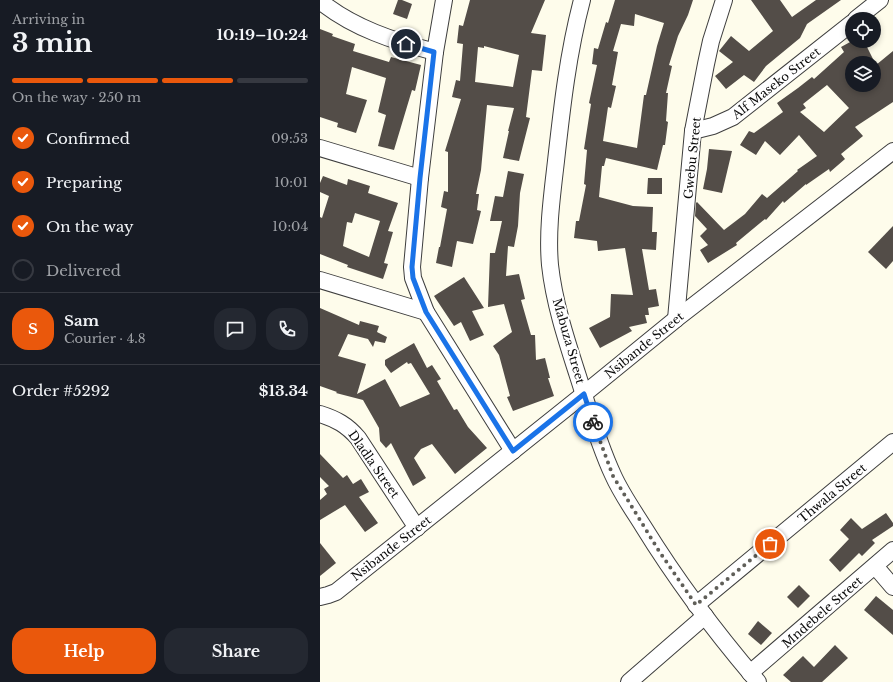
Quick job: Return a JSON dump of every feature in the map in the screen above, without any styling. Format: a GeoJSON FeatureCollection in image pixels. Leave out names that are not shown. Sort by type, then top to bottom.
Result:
{"type":"FeatureCollection","features":[{"type":"Feature","properties":{"kind":"street"},"geometry":{"type":"LineString","coordinates":[[444,0],[434,52],[420,178],[412,267],[413,278],[426,312],[513,451]]}},
{"type":"Feature","properties":{"kind":"street","name":"Mabuza Street"},"geometry":{"type":"LineString","coordinates":[[582,0],[573,33],[567,69],[549,241],[550,266],[567,342],[601,446],[613,476],[659,551],[700,611],[754,678]]}},
{"type":"Feature","properties":{"kind":"street","name":"Gwebu Street"},"geometry":{"type":"LineString","coordinates":[[676,319],[693,131],[710,47],[724,0]]}},
{"type":"Feature","properties":{"kind":"street"},"geometry":{"type":"LineString","coordinates":[[865,12],[880,0]]}},
{"type":"Feature","properties":{"kind":"street"},"geometry":{"type":"LineString","coordinates":[[320,1],[352,23],[399,42],[434,52]]}},
{"type":"Feature","properties":{"kind":"street","name":"Alf Maseko Street"},"geometry":{"type":"LineString","coordinates":[[693,131],[713,126],[733,117],[845,28]]}},
{"type":"Feature","properties":{"kind":"street"},"geometry":{"type":"LineString","coordinates":[[320,148],[420,178]]}},
{"type":"Feature","properties":{"kind":"street","name":"Nsibande Street"},"geometry":{"type":"LineString","coordinates":[[320,597],[336,592],[676,319],[893,151]]}},
{"type":"Feature","properties":{"kind":"street"},"geometry":{"type":"LineString","coordinates":[[320,280],[426,312]]}},
{"type":"Feature","properties":{"kind":"street","name":"Dladla Street"},"geometry":{"type":"LineString","coordinates":[[320,414],[341,422],[358,438],[417,528]]}},
{"type":"Feature","properties":{"kind":"street","name":"Thwala Street"},"geometry":{"type":"LineString","coordinates":[[629,682],[700,611],[893,442]]}},
{"type":"Feature","properties":{"kind":"street","name":"Mndebele Street"},"geometry":{"type":"LineString","coordinates":[[754,678],[893,550]]}},
{"type":"Feature","properties":{"kind":"street"},"geometry":{"type":"LineString","coordinates":[[875,566],[893,587]]}},
{"type":"Feature","properties":{"kind":"building"},"geometry":{"type":"Polygon","coordinates":[[[398,0],[412,4],[407,19],[393,14],[398,0]]]}},
{"type":"Feature","properties":{"kind":"building"},"geometry":{"type":"Polygon","coordinates":[[[470,0],[545,0],[531,33],[546,35],[542,71],[532,70],[526,117],[530,118],[519,161],[503,158],[514,108],[487,105],[481,170],[476,194],[479,194],[477,210],[481,211],[473,244],[457,241],[452,267],[436,263],[447,209],[441,207],[444,191],[448,192],[448,152],[445,151],[461,99],[452,97],[456,80],[460,81],[463,44],[457,43],[459,25],[463,26],[470,0]],[[484,46],[484,48],[478,47],[475,82],[513,87],[519,55],[484,46]]]}},
{"type":"Feature","properties":{"kind":"building"},"geometry":{"type":"Polygon","coordinates":[[[615,0],[693,0],[678,36],[669,65],[672,66],[666,93],[668,93],[666,121],[668,122],[665,145],[663,145],[657,170],[606,158],[604,166],[602,166],[599,197],[633,206],[653,207],[652,232],[657,232],[656,250],[642,249],[649,290],[656,289],[659,306],[648,308],[649,315],[645,315],[647,323],[629,327],[632,331],[600,348],[589,328],[610,317],[611,294],[633,295],[625,248],[598,251],[597,241],[574,238],[576,221],[579,221],[586,185],[584,184],[587,150],[584,149],[591,104],[589,103],[597,65],[592,64],[594,48],[598,49],[606,22],[608,23],[615,0]],[[635,14],[634,26],[621,24],[613,51],[618,52],[612,85],[616,86],[611,108],[608,107],[603,141],[637,148],[644,95],[646,95],[657,46],[664,23],[635,14]]]}},
{"type":"Feature","properties":{"kind":"building"},"geometry":{"type":"Polygon","coordinates":[[[751,0],[780,0],[792,17],[816,0],[841,0],[807,24],[800,38],[766,66],[754,82],[744,75],[726,89],[715,76],[733,62],[719,51],[731,36],[749,51],[773,31],[751,0]]]}},
{"type":"Feature","properties":{"kind":"building"},"geometry":{"type":"Polygon","coordinates":[[[320,29],[333,34],[332,36],[355,44],[353,51],[389,62],[391,57],[421,65],[415,91],[412,90],[394,150],[378,146],[386,115],[378,112],[386,78],[352,67],[346,94],[367,100],[356,133],[337,127],[338,123],[320,117],[320,29]]]}},
{"type":"Feature","properties":{"kind":"building"},"geometry":{"type":"Polygon","coordinates":[[[845,45],[845,48],[868,48],[872,56],[845,56],[845,92],[881,92],[881,61],[893,51],[893,102],[855,127],[863,136],[841,154],[845,159],[830,172],[829,169],[806,184],[784,203],[783,201],[766,220],[765,219],[736,243],[737,245],[708,263],[700,250],[708,245],[700,236],[707,229],[695,216],[696,203],[697,202],[724,230],[745,214],[762,194],[767,198],[798,171],[797,170],[817,156],[799,135],[780,155],[765,141],[756,155],[740,145],[749,131],[754,133],[783,112],[777,103],[812,77],[814,79],[844,52],[841,47],[845,45]],[[827,85],[803,104],[806,108],[800,112],[824,132],[849,108],[827,85]]]}},
{"type":"Feature","properties":{"kind":"building"},"geometry":{"type":"Polygon","coordinates":[[[709,149],[732,151],[722,193],[703,189],[709,149]]]}},
{"type":"Feature","properties":{"kind":"building"},"geometry":{"type":"Polygon","coordinates":[[[508,171],[524,174],[520,193],[518,226],[514,247],[508,246],[506,276],[519,274],[525,299],[521,300],[531,335],[535,335],[536,360],[545,358],[550,378],[548,378],[554,396],[513,411],[507,397],[510,396],[499,355],[493,346],[512,332],[504,304],[488,307],[490,253],[495,253],[502,221],[490,221],[495,196],[503,197],[508,171]]]}},
{"type":"Feature","properties":{"kind":"building"},"geometry":{"type":"Polygon","coordinates":[[[323,176],[347,185],[348,179],[370,186],[368,193],[398,203],[388,231],[393,232],[384,263],[388,264],[383,279],[347,267],[348,265],[320,254],[320,217],[322,218],[329,196],[320,192],[320,183],[323,176]],[[355,213],[352,223],[347,222],[343,246],[369,257],[380,221],[355,213]]]}},
{"type":"Feature","properties":{"kind":"building"},"geometry":{"type":"Polygon","coordinates":[[[648,178],[662,178],[662,194],[647,194],[648,178]]]}},
{"type":"Feature","properties":{"kind":"building"},"geometry":{"type":"Polygon","coordinates":[[[893,226],[893,261],[886,269],[868,252],[893,226]]]}},
{"type":"Feature","properties":{"kind":"building"},"geometry":{"type":"Polygon","coordinates":[[[464,277],[484,308],[472,311],[484,335],[470,341],[461,322],[454,326],[434,296],[464,277]]]}},
{"type":"Feature","properties":{"kind":"building"},"geometry":{"type":"Polygon","coordinates":[[[320,308],[359,325],[360,321],[379,326],[377,332],[387,337],[385,343],[375,341],[373,347],[368,339],[348,334],[338,356],[366,364],[357,394],[385,379],[400,407],[430,394],[411,363],[408,364],[407,362],[391,373],[385,365],[385,360],[414,343],[427,368],[432,365],[441,379],[437,381],[454,410],[457,409],[468,427],[487,448],[455,474],[432,444],[421,449],[414,458],[426,478],[413,486],[391,443],[386,448],[380,441],[379,428],[363,400],[336,393],[337,392],[320,386],[320,308]]]}},
{"type":"Feature","properties":{"kind":"building"},"geometry":{"type":"Polygon","coordinates":[[[320,454],[343,478],[347,475],[353,484],[361,479],[369,492],[359,497],[378,523],[365,532],[345,505],[320,520],[320,500],[327,494],[324,489],[329,486],[320,477],[320,454]]]}},
{"type":"Feature","properties":{"kind":"building"},"geometry":{"type":"Polygon","coordinates":[[[886,513],[893,523],[893,526],[872,540],[875,543],[862,556],[859,553],[840,572],[829,560],[849,539],[840,530],[851,518],[862,529],[886,513]]]}},
{"type":"Feature","properties":{"kind":"building"},"geometry":{"type":"Polygon","coordinates":[[[320,543],[336,563],[320,576],[320,543]]]}},
{"type":"Feature","properties":{"kind":"building"},"geometry":{"type":"Polygon","coordinates":[[[799,585],[810,596],[798,608],[787,597],[799,585]]]}},
{"type":"Feature","properties":{"kind":"building"},"geometry":{"type":"Polygon","coordinates":[[[876,596],[893,610],[893,635],[864,610],[876,596]]]}},
{"type":"Feature","properties":{"kind":"building"},"geometry":{"type":"Polygon","coordinates":[[[758,621],[772,633],[761,645],[748,634],[758,621]]]}},
{"type":"Feature","properties":{"kind":"building"},"geometry":{"type":"Polygon","coordinates":[[[835,645],[848,658],[822,682],[791,682],[783,675],[803,656],[814,667],[835,645]]]}},
{"type":"Feature","properties":{"kind":"way so far"},"geometry":{"type":"LineString","coordinates":[[593,422],[613,476],[630,506],[696,605],[770,544]]}},
{"type":"Feature","properties":{"kind":"route"},"geometry":{"type":"LineString","coordinates":[[406,44],[434,52],[412,267],[413,278],[426,312],[513,451],[584,394],[593,422]]}}]}
